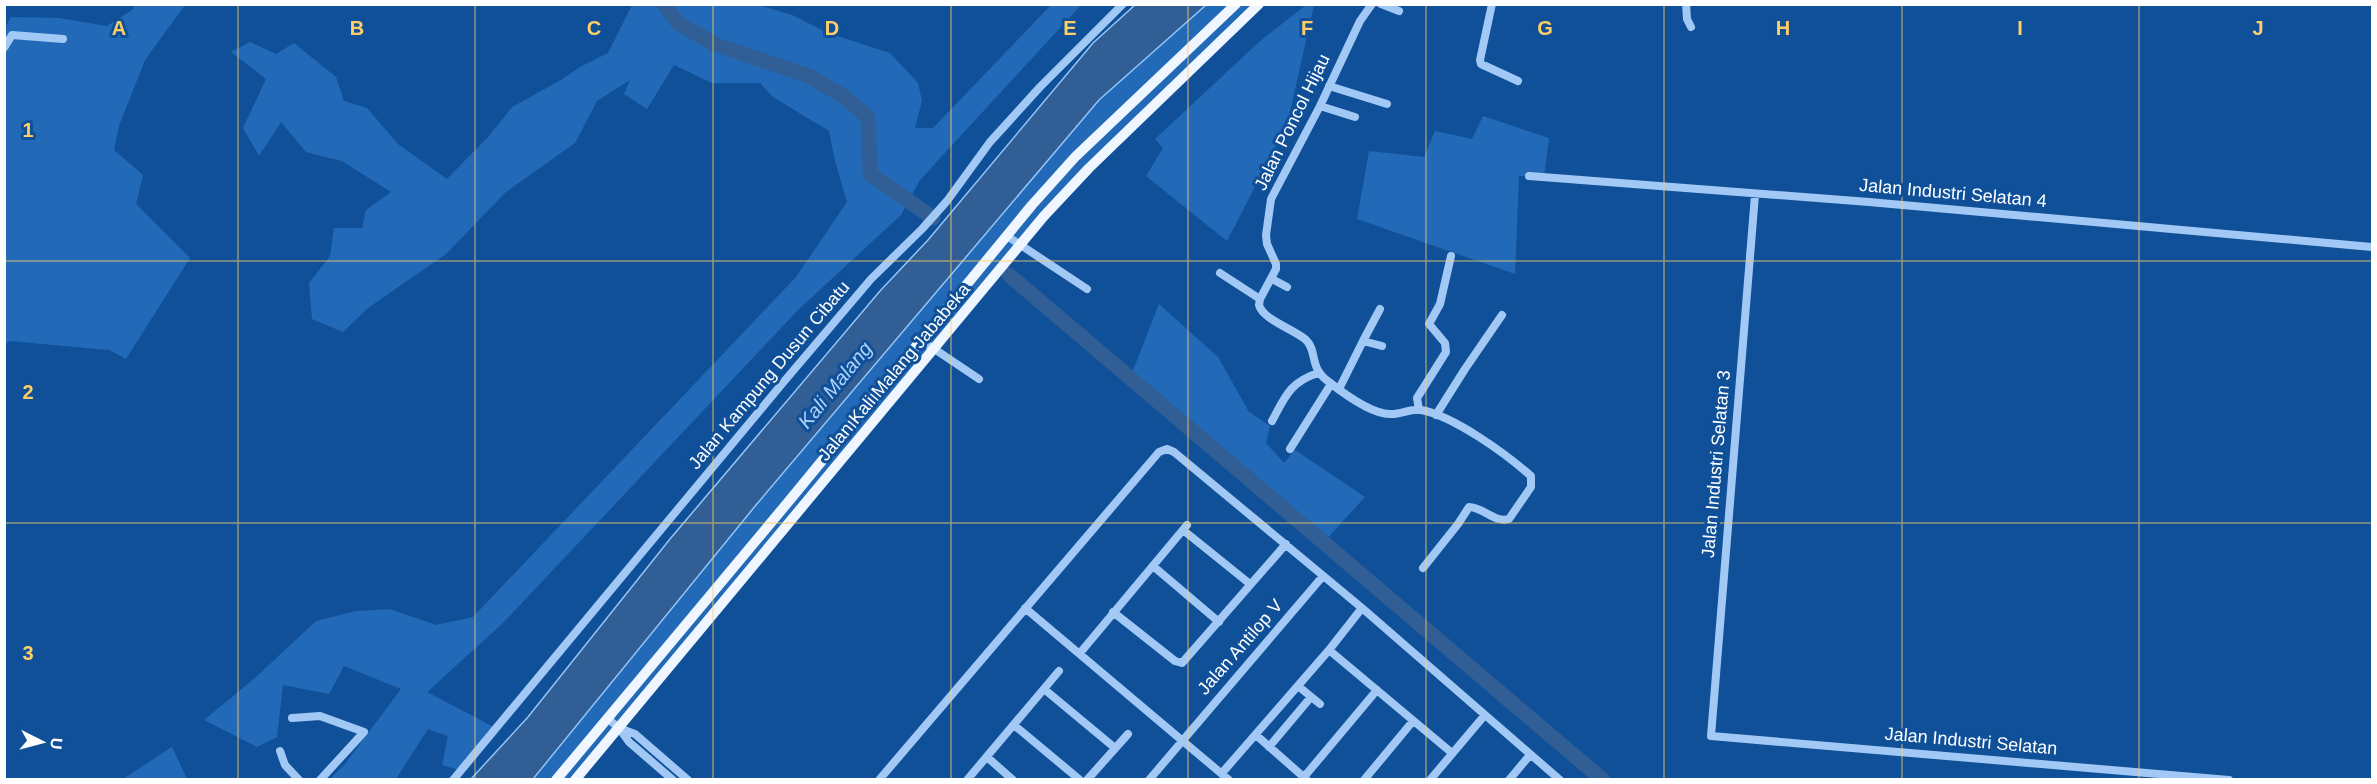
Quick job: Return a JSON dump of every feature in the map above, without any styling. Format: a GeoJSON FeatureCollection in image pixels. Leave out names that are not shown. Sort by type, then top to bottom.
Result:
{"type":"FeatureCollection","features":[{"type":"Feature","properties":{"kind":"main road","name":"Jalan Kali Malang Jababeka"},"geometry":{"type":"LineString","coordinates":[[556,780],[1076,156],[1236,4]]}},
{"type":"Feature","properties":{"kind":"main road","name":"Jalan Kali Malang Jababeka"},"geometry":{"type":"LineString","coordinates":[[575,780],[1018,248],[1089,168],[1259,4]]}},
{"type":"Feature","properties":{"kind":"main road"},"geometry":{"type":"LineString","coordinates":[[1225,14],[1237,25]]}},
{"type":"Feature","properties":{"kind":"street","name":"Jalan Kampung Dusun Cibatu"},"geometry":{"type":"LineString","coordinates":[[453,780],[871,279],[947,201],[990,142],[1040,87],[1123,4]]}},
{"type":"Feature","properties":{"kind":"street","name":"Jalan Poncol Hijau"},"geometry":{"type":"LineString","coordinates":[[1272,279],[1276,264],[1267,244],[1266,235],[1271,199],[1320,106],[1360,21],[1372,4]]}},
{"type":"Feature","properties":{"kind":"street"},"geometry":{"type":"LineString","coordinates":[[1381,4],[1399,11]]}},
{"type":"Feature","properties":{"kind":"street"},"geometry":{"type":"LineString","coordinates":[[1492,4],[1481,64],[1518,81]]}},
{"type":"Feature","properties":{"kind":"street"},"geometry":{"type":"LineString","coordinates":[[1686,4],[1687,19],[1691,27]]}},
{"type":"Feature","properties":{"kind":"street"},"geometry":{"type":"LineString","coordinates":[[4,48],[12,35],[63,39]]}},
{"type":"Feature","properties":{"kind":"street"},"geometry":{"type":"LineString","coordinates":[[1329,86],[1387,104]]}},
{"type":"Feature","properties":{"kind":"street"},"geometry":{"type":"LineString","coordinates":[[1320,106],[1355,117]]}},
{"type":"Feature","properties":{"kind":"street","name":"Jalan Industri Selatan 4"},"geometry":{"type":"LineString","coordinates":[[1529,176],[1869,202],[2373,247]]}},
{"type":"Feature","properties":{"kind":"street","name":"Jalan Industri Selatan 3"},"geometry":{"type":"LineString","coordinates":[[1711,736],[1755,195]]}},
{"type":"Feature","properties":{"kind":"street"},"geometry":{"type":"LineString","coordinates":[[1004,240],[1087,289]]}},
{"type":"Feature","properties":{"kind":"street"},"geometry":{"type":"LineString","coordinates":[[1419,410],[1417,398],[1446,352],[1444,343],[1429,324],[1440,304],[1450,256]]}},
{"type":"Feature","properties":{"kind":"street"},"geometry":{"type":"LineString","coordinates":[[1220,273],[1260,299]]}},
{"type":"Feature","properties":{"kind":"street"},"geometry":{"type":"LineString","coordinates":[[1287,287],[1272,279],[1260,299],[1260,309],[1307,341],[1318,374],[1374,410],[1385,414],[1419,410],[1436,415],[1479,438],[1519,466],[1532,479],[1531,487],[1509,519],[1500,520],[1471,507],[1422,568]]}},
{"type":"Feature","properties":{"kind":"street"},"geometry":{"type":"LineString","coordinates":[[1290,449],[1335,386],[1380,309]]}},
{"type":"Feature","properties":{"kind":"street"},"geometry":{"type":"LineString","coordinates":[[1436,415],[1502,315]]}},
{"type":"Feature","properties":{"kind":"street"},"geometry":{"type":"LineString","coordinates":[[921,340],[980,379]]}},
{"type":"Feature","properties":{"kind":"street"},"geometry":{"type":"LineString","coordinates":[[1363,340],[1382,346]]}},
{"type":"Feature","properties":{"kind":"street"},"geometry":{"type":"LineString","coordinates":[[1272,421],[1295,384],[1303,378],[1318,374]]}},
{"type":"Feature","properties":{"kind":"street"},"geometry":{"type":"LineString","coordinates":[[879,780],[1025,608],[1164,450],[1174,452],[1286,544],[1560,780]]}},
{"type":"Feature","properties":{"kind":"street"},"geometry":{"type":"LineString","coordinates":[[1080,653],[1185,527],[1250,584]]}},
{"type":"Feature","properties":{"kind":"street"},"geometry":{"type":"LineString","coordinates":[[1113,612],[1179,663],[1186,662],[1286,544]]}},
{"type":"Feature","properties":{"kind":"street"},"geometry":{"type":"LineString","coordinates":[[1154,566],[1219,622]]}},
{"type":"Feature","properties":{"kind":"street","name":"Jalan Antilop V"},"geometry":{"type":"LineString","coordinates":[[1149,780],[1323,576]]}},
{"type":"Feature","properties":{"kind":"street"},"geometry":{"type":"LineString","coordinates":[[1025,608],[1229,780]]}},
{"type":"Feature","properties":{"kind":"street"},"geometry":{"type":"LineString","coordinates":[[1222,773],[1329,650],[1362,608]]}},
{"type":"Feature","properties":{"kind":"street"},"geometry":{"type":"LineString","coordinates":[[1329,650],[1452,753]]}},
{"type":"Feature","properties":{"kind":"street"},"geometry":{"type":"LineString","coordinates":[[967,780],[1059,671]]}},
{"type":"Feature","properties":{"kind":"street"},"geometry":{"type":"LineString","coordinates":[[1298,686],[1320,704]]}},
{"type":"Feature","properties":{"kind":"street"},"geometry":{"type":"LineString","coordinates":[[1044,689],[1115,748]]}},
{"type":"Feature","properties":{"kind":"street"},"geometry":{"type":"LineString","coordinates":[[1256,735],[1305,778],[1377,690]]}},
{"type":"Feature","properties":{"kind":"street"},"geometry":{"type":"LineString","coordinates":[[1269,747],[1311,697]]}},
{"type":"Feature","properties":{"kind":"street"},"geometry":{"type":"LineString","coordinates":[[292,718],[320,716],[364,732],[320,780]]}},
{"type":"Feature","properties":{"kind":"street"},"geometry":{"type":"LineString","coordinates":[[1430,780],[1484,716]]}},
{"type":"Feature","properties":{"kind":"street"},"geometry":{"type":"LineString","coordinates":[[607,718],[619,728],[629,742],[673,780]]}},
{"type":"Feature","properties":{"kind":"street"},"geometry":{"type":"LineString","coordinates":[[1364,780],[1413,721]]}},
{"type":"Feature","properties":{"kind":"street"},"geometry":{"type":"LineString","coordinates":[[1014,725],[1080,780]]}},
{"type":"Feature","properties":{"kind":"street"},"geometry":{"type":"LineString","coordinates":[[619,728],[634,734],[688,780]]}},
{"type":"Feature","properties":{"kind":"street"},"geometry":{"type":"LineString","coordinates":[[1087,780],[1128,734]]}},
{"type":"Feature","properties":{"kind":"street","name":"Jalan Industri Selatan"},"geometry":{"type":"LineString","coordinates":[[1711,736],[2229,780]]}},
{"type":"Feature","properties":{"kind":"street"},"geometry":{"type":"LineString","coordinates":[[280,752],[285,765],[298,780]]}},
{"type":"Feature","properties":{"kind":"street"},"geometry":{"type":"LineString","coordinates":[[1509,780],[1530,754]]}},
{"type":"Feature","properties":{"kind":"street"},"geometry":{"type":"LineString","coordinates":[[987,757],[1013,780]]}},
{"type":"Feature","properties":{"kind":"shaded area"},"geometry":{"type":"Polygon","coordinates":[[[135,5],[185,5],[145,60],[119,126],[114,150],[143,175],[136,204],[190,258],[126,359],[109,350],[9,341],[5,344],[5,28],[11,17],[59,18],[107,26],[132,10],[135,5]]]}},
{"type":"Feature","properties":{"kind":"shaded area"},"geometry":{"type":"Polygon","coordinates":[[[632,5],[759,5],[792,15],[828,33],[890,53],[918,83],[922,101],[915,128],[933,128],[1051,5],[1081,5],[920,180],[901,215],[798,310],[503,623],[427,692],[496,728],[463,771],[442,765],[448,736],[428,729],[396,779],[330,779],[345,764],[401,689],[344,666],[329,694],[283,685],[277,737],[257,747],[204,720],[255,678],[316,621],[356,611],[390,609],[436,625],[473,617],[796,277],[847,202],[829,131],[773,97],[760,83],[712,83],[674,65],[647,109],[624,94],[630,80],[597,101],[575,143],[506,192],[446,254],[368,308],[343,332],[312,319],[309,283],[330,256],[334,228],[362,228],[366,210],[391,192],[342,161],[306,152],[281,122],[259,156],[243,128],[266,79],[231,52],[250,42],[276,54],[294,43],[336,77],[344,101],[367,108],[398,144],[447,179],[489,136],[512,107],[608,53],[632,5]]]}},
{"type":"Feature","properties":{"kind":"shaded area"},"geometry":{"type":"Polygon","coordinates":[[[1206,5],[1259,5],[1089,168],[575,779],[533,780],[737,527],[1099,100],[1206,5]]]}},
{"type":"Feature","properties":{"kind":"shaded area"},"geometry":{"type":"Polygon","coordinates":[[[1306,5],[1314,5],[1287,125],[1227,241],[1146,176],[1163,148],[1155,139],[1259,42],[1306,5]]]}},
{"type":"Feature","properties":{"kind":"shaded area"},"geometry":{"type":"Polygon","coordinates":[[[1483,116],[1549,138],[1544,176],[1519,176],[1515,274],[1357,219],[1369,151],[1424,157],[1435,131],[1472,139],[1483,116]]]}},
{"type":"Feature","properties":{"kind":"shaded area"},"geometry":{"type":"Polygon","coordinates":[[[1159,304],[1218,357],[1249,412],[1270,426],[1266,443],[1284,463],[1295,450],[1365,497],[1324,542],[1130,378],[1159,304]]]}},
{"type":"Feature","properties":{"kind":"shaded area"},"geometry":{"type":"Polygon","coordinates":[[[172,747],[187,779],[123,779],[172,747]]]}},
{"type":"Feature","properties":{"kind":"water","name":"Kali Malang"},"geometry":{"type":"Polygon","coordinates":[[[1135,5],[1206,5],[1099,100],[756,505],[533,779],[471,779],[528,717],[670,539],[880,291],[928,240],[1093,43],[1135,5]]]}},
{"type":"Feature","properties":{"kind":"waterway"},"geometry":{"type":"LineString","coordinates":[[664,4],[678,23],[714,44],[809,76],[843,96],[868,117],[870,174],[933,218]]}},
{"type":"Feature","properties":{"kind":"waterway"},"geometry":{"type":"LineString","coordinates":[[1009,275],[1603,780]]}}]}
